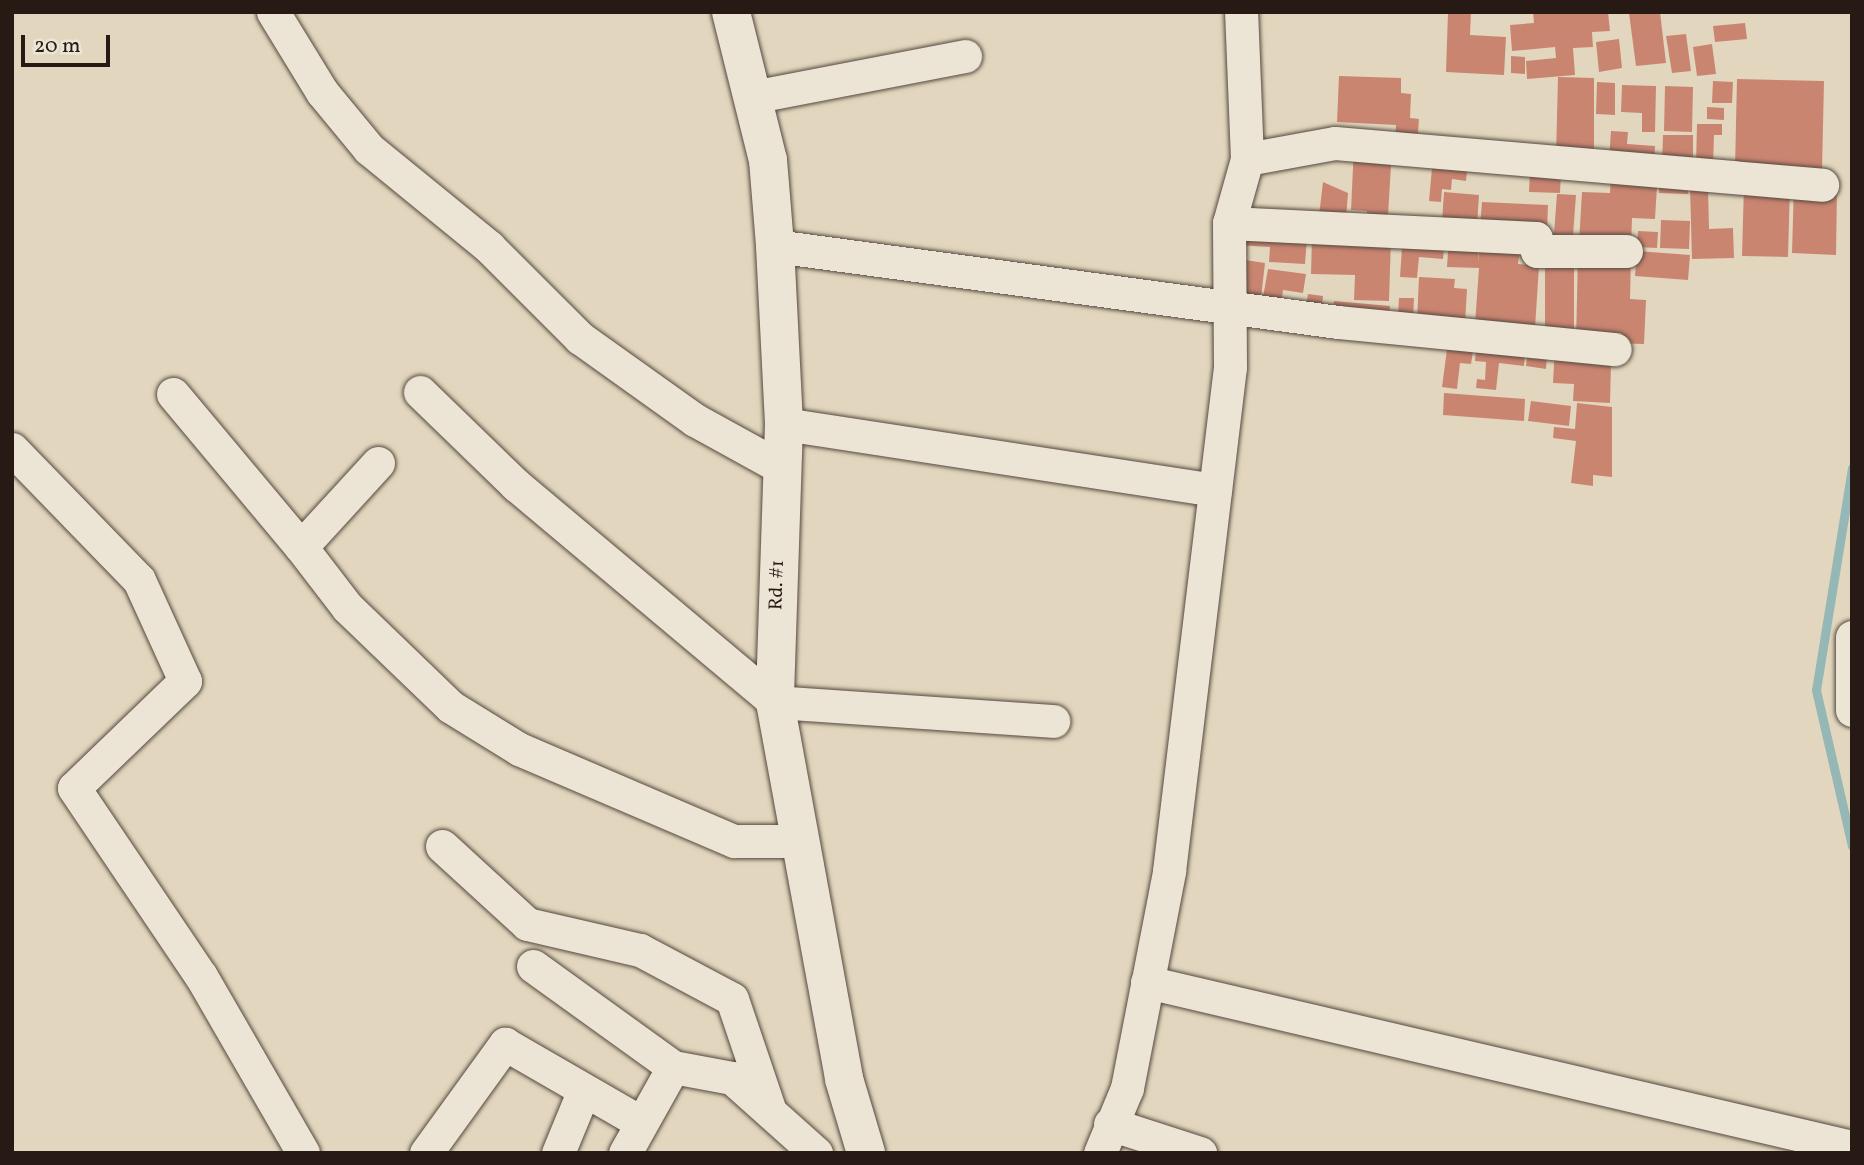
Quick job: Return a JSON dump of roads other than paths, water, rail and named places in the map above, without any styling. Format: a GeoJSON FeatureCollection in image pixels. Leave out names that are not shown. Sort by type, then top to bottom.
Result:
{"type":"FeatureCollection","features":[{"type":"Feature","properties":{"kind":"main road","name":"Rd. #1"},"geometry":{"type":"LineString","coordinates":[[730,12],[768,160],[775,246],[784,424],[775,702],[797,841],[844,1079],[866,1153]]}},
{"type":"Feature","properties":{"kind":"street"},"geometry":{"type":"LineString","coordinates":[[273,12],[322,92],[369,149],[489,247],[580,338],[695,420],[782,468]]}},
{"type":"Feature","properties":{"kind":"street"},"geometry":{"type":"LineString","coordinates":[[1200,1153],[1105,1139],[1127,1088],[1169,871],[1215,490],[1232,308],[1229,223],[1247,159],[1241,12]]}},
{"type":"Feature","properties":{"kind":"street"},"geometry":{"type":"LineString","coordinates":[[752,97],[965,56]]}},
{"type":"Feature","properties":{"kind":"street"},"geometry":{"type":"LineString","coordinates":[[1247,159],[1335,143],[1822,185]]}},
{"type":"Feature","properties":{"kind":"street"},"geometry":{"type":"LineString","coordinates":[[1229,223],[1536,238],[1537,251],[1626,251]]}},
{"type":"Feature","properties":{"kind":"street"},"geometry":{"type":"LineString","coordinates":[[775,246],[1232,308],[1615,349]]}},
{"type":"Feature","properties":{"kind":"street"},"geometry":{"type":"LineString","coordinates":[[421,392],[516,485],[775,702],[1053,721]]}},
{"type":"Feature","properties":{"kind":"street"},"geometry":{"type":"LineString","coordinates":[[173,394],[301,547],[347,607],[451,708],[519,749],[734,841],[797,841]]}},
{"type":"Feature","properties":{"kind":"street"},"geometry":{"type":"LineString","coordinates":[[784,424],[1215,490]]}},
{"type":"Feature","properties":{"kind":"street"},"geometry":{"type":"LineString","coordinates":[[12,449],[139,580],[185,681],[74,788],[201,975],[303,1153]]}},
{"type":"Feature","properties":{"kind":"street"},"geometry":{"type":"LineString","coordinates":[[301,547],[378,463]]}},
{"type":"Feature","properties":{"kind":"street"},"geometry":{"type":"LineString","coordinates":[[1852,637],[1852,710]]}},
{"type":"Feature","properties":{"kind":"street"},"geometry":{"type":"LineString","coordinates":[[442,846],[527,924],[640,950],[732,999],[769,1108]]}},
{"type":"Feature","properties":{"kind":"street"},"geometry":{"type":"LineString","coordinates":[[533,966],[673,1067],[732,1078],[769,1108],[816,1153]]}},
{"type":"Feature","properties":{"kind":"street"},"geometry":{"type":"LineString","coordinates":[[1147,982],[1852,1147]]}},
{"type":"Feature","properties":{"kind":"street"},"geometry":{"type":"LineString","coordinates":[[426,1153],[505,1044],[640,1122]]}},
{"type":"Feature","properties":{"kind":"street"},"geometry":{"type":"LineString","coordinates":[[625,1153],[673,1067]]}},
{"type":"Feature","properties":{"kind":"street"},"geometry":{"type":"LineString","coordinates":[[558,1153],[584,1090]]}},
{"type":"Feature","properties":{"kind":"waterway"},"geometry":{"type":"LineString","coordinates":[[1852,468],[1816,690],[1852,846]]}}]}
